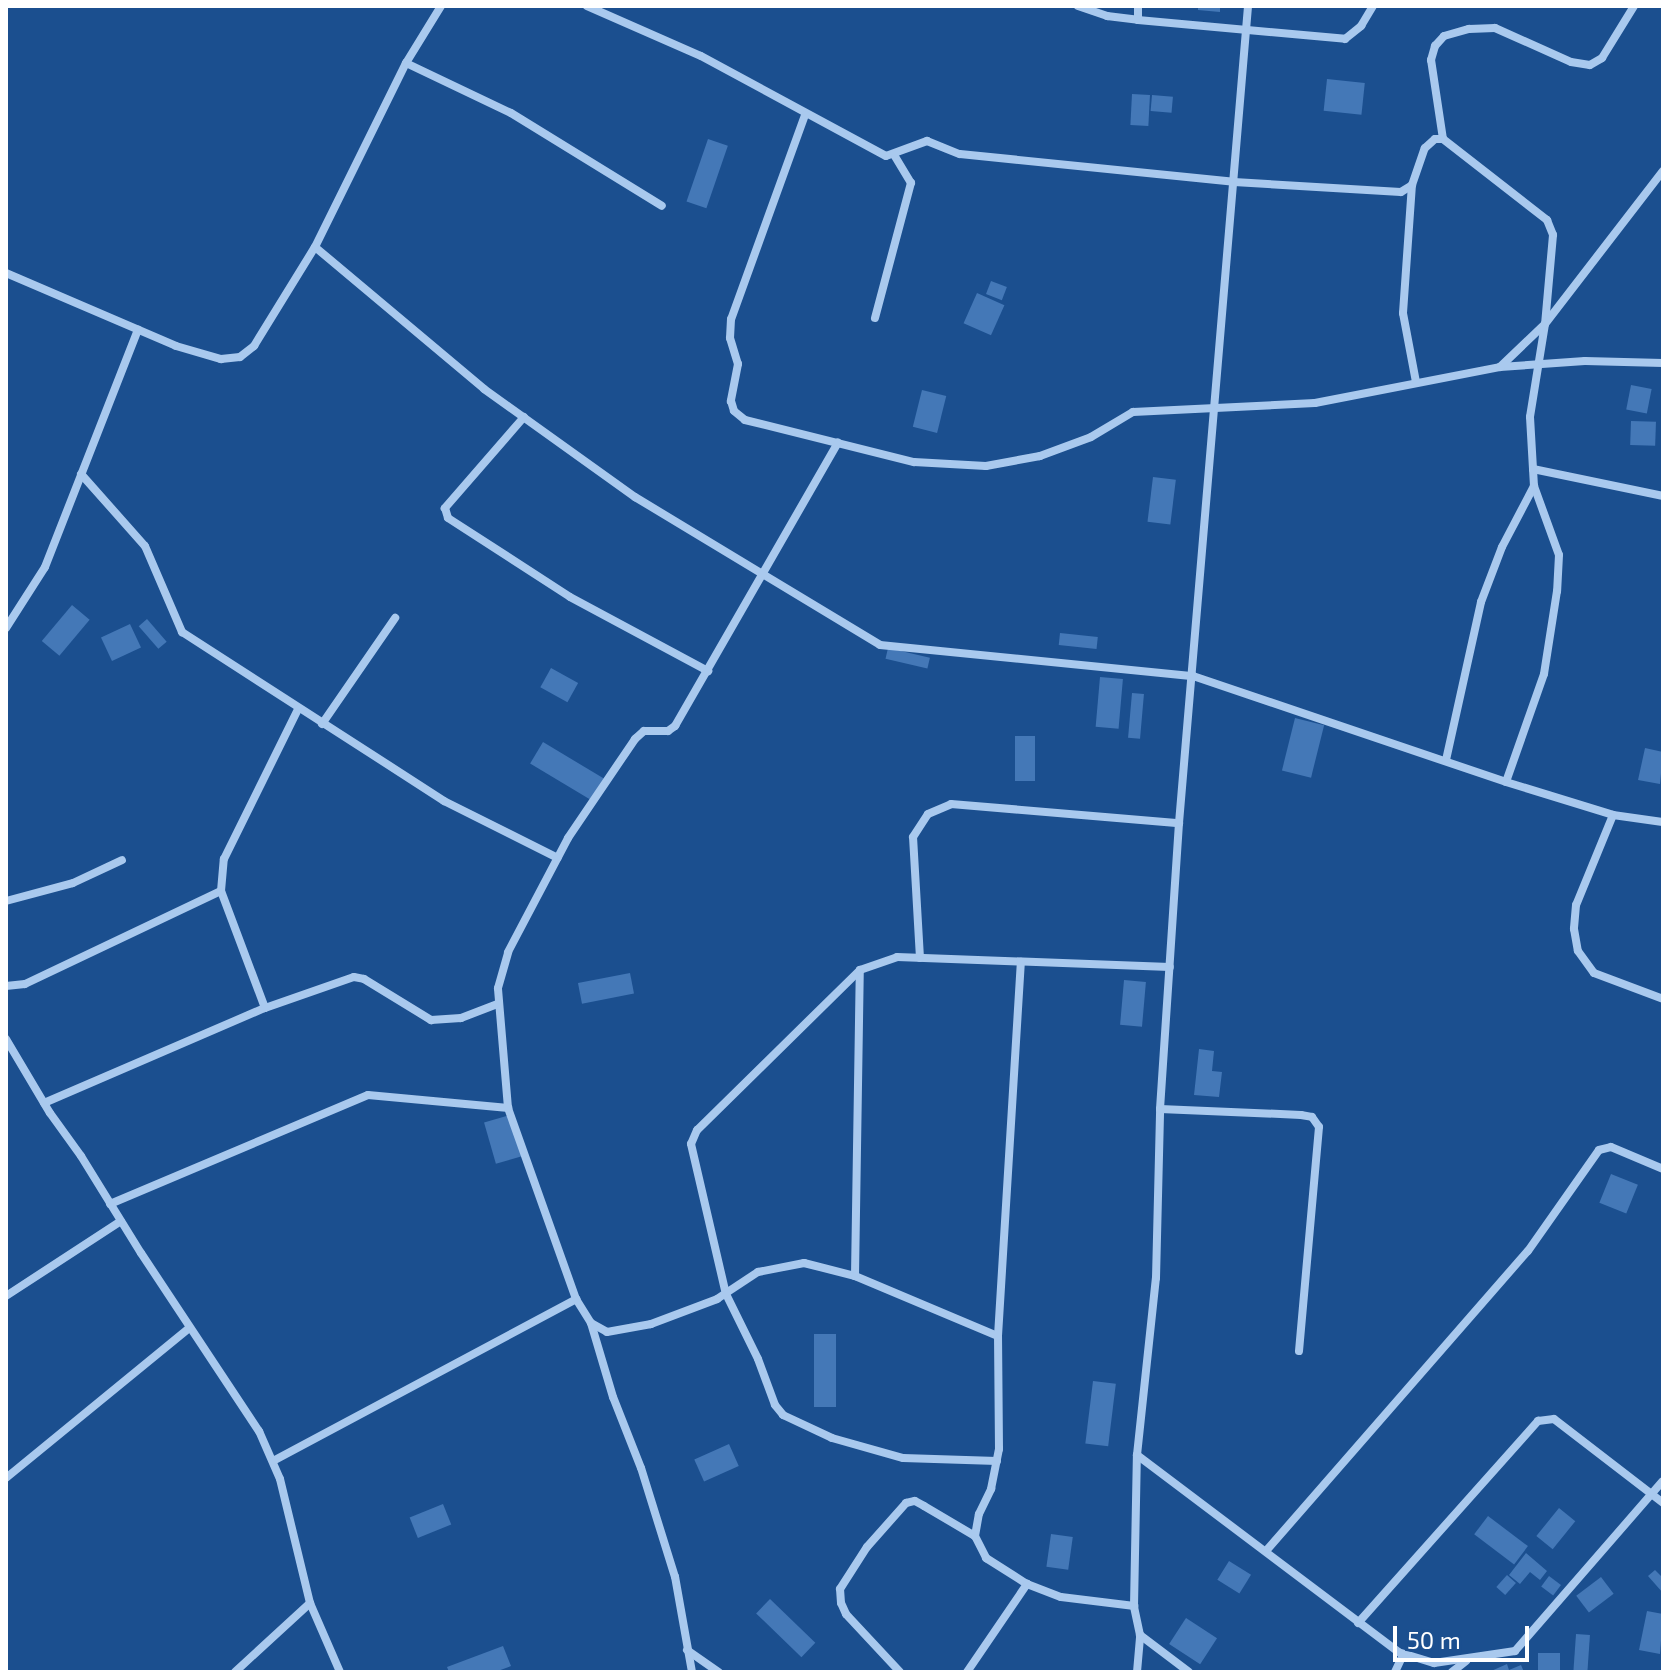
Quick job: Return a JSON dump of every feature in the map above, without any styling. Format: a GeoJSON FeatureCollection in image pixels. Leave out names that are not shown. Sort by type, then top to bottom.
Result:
{"type":"FeatureCollection","features":[{"type":"Feature","properties":{"kind":"street"},"geometry":{"type":"LineString","coordinates":[[6,273],[176,346],[221,359],[240,357],[254,346],[315,247],[406,63],[441,6]]}},
{"type":"Feature","properties":{"kind":"street"},"geometry":{"type":"LineString","coordinates":[[587,6],[701,56],[878,153],[894,155],[927,141],[960,154],[1234,182],[1401,192],[1412,185]]}},
{"type":"Feature","properties":{"kind":"street"},"geometry":{"type":"LineString","coordinates":[[1078,6],[1107,16],[1138,20],[1345,39],[1361,26],[1373,6]]}},
{"type":"Feature","properties":{"kind":"street"},"geometry":{"type":"LineString","coordinates":[[1138,6],[1138,20]]}},
{"type":"Feature","properties":{"kind":"street"},"geometry":{"type":"LineString","coordinates":[[1137,1672],[1140,1635],[1134,1606],[1137,1455],[1156,1278],[1160,1109],[1179,823],[1248,6]]}},
{"type":"Feature","properties":{"kind":"street"},"geometry":{"type":"LineString","coordinates":[[1443,139],[1431,60],[1435,46],[1444,36],[1469,29],[1495,28],[1571,62],[1590,65],[1602,58],[1634,6]]}},
{"type":"Feature","properties":{"kind":"street"},"geometry":{"type":"LineString","coordinates":[[406,63],[511,113],[662,206]]}},
{"type":"Feature","properties":{"kind":"street"},"geometry":{"type":"LineString","coordinates":[[805,115],[731,319],[730,338],[738,364],[731,401],[734,411],[745,420],[914,462],[986,466],[1040,456],[1066,447],[1091,437],[1133,412],[1315,403],[1500,367],[1585,361],[1663,363]]}},
{"type":"Feature","properties":{"kind":"street"},"geometry":{"type":"LineString","coordinates":[[1416,382],[1403,313],[1412,185],[1425,148],[1435,139],[1443,139],[1547,220],[1553,235],[1545,324],[1530,417],[1534,486],[1559,555],[1557,591],[1544,674],[1506,782]]}},
{"type":"Feature","properties":{"kind":"street"},"geometry":{"type":"LineString","coordinates":[[875,318],[911,183],[894,155]]}},
{"type":"Feature","properties":{"kind":"street"},"geometry":{"type":"LineString","coordinates":[[1500,367],[1545,324],[1663,171]]}},
{"type":"Feature","properties":{"kind":"street"},"geometry":{"type":"LineString","coordinates":[[315,247],[484,389],[635,497],[880,645],[1193,676],[1506,782],[1613,815],[1663,822]]}},
{"type":"Feature","properties":{"kind":"street"},"geometry":{"type":"LineString","coordinates":[[6,628],[45,567],[138,330]]}},
{"type":"Feature","properties":{"kind":"street"},"geometry":{"type":"LineString","coordinates":[[524,417],[445,508],[448,518],[570,597],[708,671]]}},
{"type":"Feature","properties":{"kind":"street"},"geometry":{"type":"LineString","coordinates":[[692,1672],[675,1577],[591,1323],[576,1299],[508,1108],[497,1004],[508,952],[558,858],[635,739],[644,731],[668,731],[675,726],[838,443]]}},
{"type":"Feature","properties":{"kind":"street"},"geometry":{"type":"LineString","coordinates":[[1533,469],[1663,496]]}},
{"type":"Feature","properties":{"kind":"street"},"geometry":{"type":"LineString","coordinates":[[81,474],[145,546],[177,627],[298,709],[444,801],[558,858]]}},
{"type":"Feature","properties":{"kind":"street"},"geometry":{"type":"LineString","coordinates":[[1446,760],[1481,602],[1502,547],[1534,486]]}},
{"type":"Feature","properties":{"kind":"street"},"geometry":{"type":"LineString","coordinates":[[322,724],[395,618]]}},
{"type":"Feature","properties":{"kind":"street"},"geometry":{"type":"LineString","coordinates":[[265,1008],[221,891],[224,859],[298,709]]}},
{"type":"Feature","properties":{"kind":"street"},"geometry":{"type":"LineString","coordinates":[[920,958],[913,837],[928,814],[951,804],[1179,823]]}},
{"type":"Feature","properties":{"kind":"street"},"geometry":{"type":"LineString","coordinates":[[1613,815],[1576,905],[1574,929],[1578,951],[1594,973],[1663,999]]}},
{"type":"Feature","properties":{"kind":"street"},"geometry":{"type":"LineString","coordinates":[[6,901],[73,883],[122,860]]}},
{"type":"Feature","properties":{"kind":"street"},"geometry":{"type":"LineString","coordinates":[[6,986],[25,984],[221,891]]}},
{"type":"Feature","properties":{"kind":"street"},"geometry":{"type":"LineString","coordinates":[[997,1461],[903,1458],[832,1438],[783,1415],[775,1405],[758,1359],[726,1294],[691,1144],[697,1130],[860,970],[897,957],[1170,967]]}},
{"type":"Feature","properties":{"kind":"street"},"geometry":{"type":"LineString","coordinates":[[975,1536],[997,1461],[998,1336],[1021,962]]}},
{"type":"Feature","properties":{"kind":"street"},"geometry":{"type":"LineString","coordinates":[[855,1276],[860,970]]}},
{"type":"Feature","properties":{"kind":"street"},"geometry":{"type":"LineString","coordinates":[[44,1103],[265,1008],[354,977],[364,979],[431,1020],[461,1018],[497,1004]]}},
{"type":"Feature","properties":{"kind":"street"},"geometry":{"type":"LineString","coordinates":[[6,1039],[189,1328],[259,1431],[273,1461],[310,1603],[340,1672]]}},
{"type":"Feature","properties":{"kind":"street"},"geometry":{"type":"LineString","coordinates":[[110,1204],[368,1095],[508,1108]]}},
{"type":"Feature","properties":{"kind":"street"},"geometry":{"type":"LineString","coordinates":[[1160,1109],[1301,1115],[1312,1117],[1319,1127],[1299,1351]]}},
{"type":"Feature","properties":{"kind":"street"},"geometry":{"type":"LineString","coordinates":[[1266,1551],[1528,1251],[1599,1150],[1611,1147],[1663,1169]]}},
{"type":"Feature","properties":{"kind":"street"},"geometry":{"type":"LineString","coordinates":[[6,1296],[121,1221]]}},
{"type":"Feature","properties":{"kind":"street"},"geometry":{"type":"LineString","coordinates":[[591,1323],[607,1332],[624,1332],[726,1294],[758,1272],[780,1265],[804,1263],[855,1276],[998,1336]]}},
{"type":"Feature","properties":{"kind":"street"},"geometry":{"type":"LineString","coordinates":[[273,1461],[576,1299]]}},
{"type":"Feature","properties":{"kind":"street"},"geometry":{"type":"LineString","coordinates":[[6,1478],[189,1328]]}},
{"type":"Feature","properties":{"kind":"street"},"geometry":{"type":"LineString","coordinates":[[1358,1623],[1538,1421],[1554,1419],[1663,1503]]}},
{"type":"Feature","properties":{"kind":"street"},"geometry":{"type":"LineString","coordinates":[[1137,1455],[1403,1655],[1434,1663],[1515,1651],[1663,1481]]}},
{"type":"Feature","properties":{"kind":"street"},"geometry":{"type":"LineString","coordinates":[[900,1672],[846,1614],[840,1589],[867,1547],[906,1503],[924,1506],[975,1536],[986,1558],[1027,1584],[1061,1597],[1134,1606]]}},
{"type":"Feature","properties":{"kind":"street"},"geometry":{"type":"LineString","coordinates":[[967,1672],[1027,1584]]}},
{"type":"Feature","properties":{"kind":"street"},"geometry":{"type":"LineString","coordinates":[[235,1672],[310,1603]]}},
{"type":"Feature","properties":{"kind":"street"},"geometry":{"type":"LineString","coordinates":[[1140,1635],[1189,1672]]}},
{"type":"Feature","properties":{"kind":"street"},"geometry":{"type":"LineString","coordinates":[[686,1650],[719,1672]]}},
{"type":"Feature","properties":{"kind":"street"},"geometry":{"type":"LineString","coordinates":[[1395,1672],[1403,1655]]}},
{"type":"Feature","properties":{"kind":"street"},"geometry":{"type":"LineString","coordinates":[[1452,1672],[1467,1660]]}},
{"type":"Feature","properties":{"kind":"building"},"geometry":{"type":"Polygon","coordinates":[[[1198,6],[1220,6],[1220,12],[1198,10],[1198,6]]]}},
{"type":"Feature","properties":{"kind":"building"},"geometry":{"type":"Polygon","coordinates":[[[1327,79],[1365,83],[1361,115],[1324,111],[1327,79]]]}},
{"type":"Feature","properties":{"kind":"building"},"geometry":{"type":"Polygon","coordinates":[[[1132,94],[1150,95],[1148,126],[1130,125],[1132,94]]]}},
{"type":"Feature","properties":{"kind":"building"},"geometry":{"type":"Polygon","coordinates":[[[1152,95],[1173,97],[1172,113],[1151,111],[1152,95]]]}},
{"type":"Feature","properties":{"kind":"building"},"geometry":{"type":"Polygon","coordinates":[[[708,139],[728,146],[706,208],[687,201],[708,139]]]}},
{"type":"Feature","properties":{"kind":"building"},"geometry":{"type":"Polygon","coordinates":[[[991,281],[1007,287],[1002,300],[986,294],[991,281]]]}},
{"type":"Feature","properties":{"kind":"building"},"geometry":{"type":"Polygon","coordinates":[[[977,293],[1004,305],[991,335],[964,323],[977,293]]]}},
{"type":"Feature","properties":{"kind":"building"},"geometry":{"type":"Polygon","coordinates":[[[1631,385],[1652,389],[1647,414],[1626,410],[1631,385]]]}},
{"type":"Feature","properties":{"kind":"building"},"geometry":{"type":"Polygon","coordinates":[[[922,390],[946,396],[937,433],[913,427],[922,390]]]}},
{"type":"Feature","properties":{"kind":"building"},"geometry":{"type":"Polygon","coordinates":[[[1631,421],[1656,422],[1655,446],[1630,445],[1631,421]]]}},
{"type":"Feature","properties":{"kind":"building"},"geometry":{"type":"Polygon","coordinates":[[[1153,477],[1176,480],[1170,524],[1148,522],[1153,477]]]}},
{"type":"Feature","properties":{"kind":"building"},"geometry":{"type":"Polygon","coordinates":[[[72,605],[90,620],[59,656],[42,641],[72,605]]]}},
{"type":"Feature","properties":{"kind":"building"},"geometry":{"type":"Polygon","coordinates":[[[147,619],[167,642],[158,649],[139,626],[147,619]]]}},
{"type":"Feature","properties":{"kind":"building"},"geometry":{"type":"Polygon","coordinates":[[[130,624],[141,648],[112,661],[101,638],[130,624]]]}},
{"type":"Feature","properties":{"kind":"building"},"geometry":{"type":"Polygon","coordinates":[[[1060,633],[1098,637],[1097,649],[1059,645],[1060,633]]]}},
{"type":"Feature","properties":{"kind":"building"},"geometry":{"type":"Polygon","coordinates":[[[888,648],[930,658],[927,668],[886,659],[888,648]]]}},
{"type":"Feature","properties":{"kind":"building"},"geometry":{"type":"Polygon","coordinates":[[[551,668],[578,683],[567,702],[540,687],[551,668]]]}},
{"type":"Feature","properties":{"kind":"building"},"geometry":{"type":"Polygon","coordinates":[[[1100,677],[1123,679],[1119,729],[1096,727],[1100,677]]]}},
{"type":"Feature","properties":{"kind":"building"},"geometry":{"type":"Polygon","coordinates":[[[1132,693],[1144,694],[1140,739],[1128,738],[1132,693]]]}},
{"type":"Feature","properties":{"kind":"building"},"geometry":{"type":"Polygon","coordinates":[[[1295,718],[1324,725],[1311,778],[1282,770],[1295,718]]]}},
{"type":"Feature","properties":{"kind":"building"},"geometry":{"type":"Polygon","coordinates":[[[1015,736],[1035,736],[1035,781],[1015,781],[1015,736]]]}},
{"type":"Feature","properties":{"kind":"building"},"geometry":{"type":"Polygon","coordinates":[[[543,742],[604,779],[591,800],[530,763],[543,742]]]}},
{"type":"Feature","properties":{"kind":"building"},"geometry":{"type":"Polygon","coordinates":[[[1645,748],[1663,752],[1660,784],[1638,780],[1645,748]]]}},
{"type":"Feature","properties":{"kind":"building"},"geometry":{"type":"Polygon","coordinates":[[[630,973],[634,994],[582,1004],[578,983],[630,973]]]}},
{"type":"Feature","properties":{"kind":"building"},"geometry":{"type":"Polygon","coordinates":[[[1124,980],[1146,982],[1142,1027],[1120,1025],[1124,980]]]}},
{"type":"Feature","properties":{"kind":"building"},"geometry":{"type":"Polygon","coordinates":[[[1199,1049],[1214,1051],[1212,1071],[1222,1072],[1219,1097],[1194,1095],[1199,1049]]]}},
{"type":"Feature","properties":{"kind":"building"},"geometry":{"type":"Polygon","coordinates":[[[510,1115],[522,1156],[496,1164],[484,1122],[510,1115]]]}},
{"type":"Feature","properties":{"kind":"building"},"geometry":{"type":"Polygon","coordinates":[[[1611,1174],[1638,1185],[1626,1214],[1599,1203],[1611,1174]]]}},
{"type":"Feature","properties":{"kind":"building"},"geometry":{"type":"Polygon","coordinates":[[[814,1334],[836,1334],[836,1407],[814,1407],[814,1334]]]}},
{"type":"Feature","properties":{"kind":"building"},"geometry":{"type":"Polygon","coordinates":[[[1093,1381],[1116,1384],[1108,1446],[1085,1444],[1093,1381]]]}},
{"type":"Feature","properties":{"kind":"building"},"geometry":{"type":"Polygon","coordinates":[[[729,1444],[739,1466],[704,1481],[694,1459],[729,1444]]]}},
{"type":"Feature","properties":{"kind":"building"},"geometry":{"type":"Polygon","coordinates":[[[443,1504],[451,1524],[418,1538],[410,1517],[443,1504]]]}},
{"type":"Feature","properties":{"kind":"building"},"geometry":{"type":"Polygon","coordinates":[[[1559,1508],[1575,1521],[1553,1549],[1536,1536],[1559,1508]]]}},
{"type":"Feature","properties":{"kind":"building"},"geometry":{"type":"Polygon","coordinates":[[[1488,1516],[1528,1546],[1514,1564],[1474,1534],[1488,1516]]]}},
{"type":"Feature","properties":{"kind":"building"},"geometry":{"type":"Polygon","coordinates":[[[1051,1534],[1073,1537],[1068,1570],[1046,1567],[1051,1534]]]}},
{"type":"Feature","properties":{"kind":"building"},"geometry":{"type":"Polygon","coordinates":[[[1526,1553],[1547,1571],[1540,1580],[1530,1572],[1520,1584],[1509,1575],[1526,1553]]]}},
{"type":"Feature","properties":{"kind":"building"},"geometry":{"type":"Polygon","coordinates":[[[1229,1561],[1251,1575],[1239,1593],[1217,1580],[1229,1561]]]}},
{"type":"Feature","properties":{"kind":"building"},"geometry":{"type":"Polygon","coordinates":[[[1655,1570],[1663,1578],[1663,1593],[1648,1576],[1655,1570]]]}},
{"type":"Feature","properties":{"kind":"building"},"geometry":{"type":"Polygon","coordinates":[[[1507,1575],[1516,1583],[1505,1595],[1496,1587],[1507,1575]]]}},
{"type":"Feature","properties":{"kind":"building"},"geometry":{"type":"Polygon","coordinates":[[[1549,1576],[1561,1585],[1553,1595],[1541,1586],[1549,1576]]]}},
{"type":"Feature","properties":{"kind":"building"},"geometry":{"type":"Polygon","coordinates":[[[1601,1577],[1614,1594],[1589,1612],[1576,1596],[1601,1577]]]}},
{"type":"Feature","properties":{"kind":"building"},"geometry":{"type":"Polygon","coordinates":[[[770,1599],[815,1643],[801,1657],[756,1613],[770,1599]]]}},
{"type":"Feature","properties":{"kind":"building"},"geometry":{"type":"Polygon","coordinates":[[[1647,1611],[1663,1614],[1660,1654],[1639,1650],[1647,1611]]]}},
{"type":"Feature","properties":{"kind":"building"},"geometry":{"type":"Polygon","coordinates":[[[1186,1618],[1217,1638],[1200,1664],[1169,1644],[1186,1618]]]}},
{"type":"Feature","properties":{"kind":"building"},"geometry":{"type":"Polygon","coordinates":[[[1576,1634],[1590,1635],[1587,1672],[1573,1672],[1576,1634]]]}},
{"type":"Feature","properties":{"kind":"building"},"geometry":{"type":"Polygon","coordinates":[[[503,1646],[511,1666],[495,1672],[449,1672],[447,1667],[503,1646]]]}},
{"type":"Feature","properties":{"kind":"building"},"geometry":{"type":"Polygon","coordinates":[[[1538,1653],[1560,1653],[1560,1671],[1538,1671],[1538,1653]]]}},
{"type":"Feature","properties":{"kind":"building"},"geometry":{"type":"Polygon","coordinates":[[[1507,1664],[1509,1670],[1521,1665],[1524,1672],[1489,1672],[1507,1664]]]}}]}
